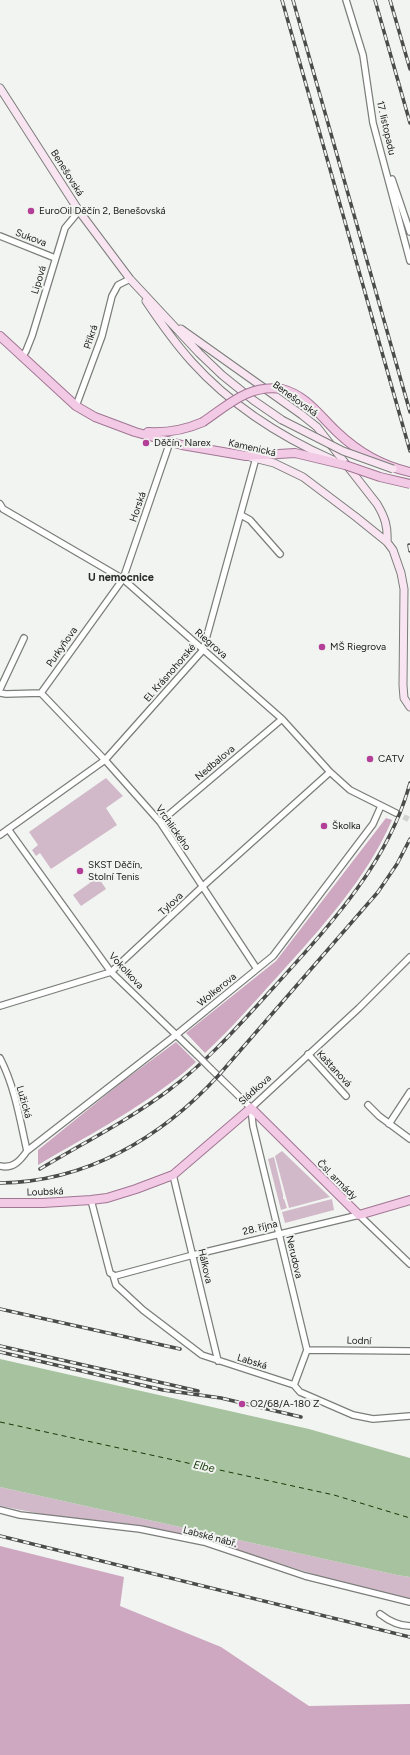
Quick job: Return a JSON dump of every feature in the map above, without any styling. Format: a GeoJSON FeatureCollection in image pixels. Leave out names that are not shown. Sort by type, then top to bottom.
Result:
{"type":"FeatureCollection","features":[{"type":"Feature","properties":{"kind":"main road","name":"Benešovská"},"geometry":{"type":"LineString","coordinates":[[0,88],[79,211],[130,279],[199,353],[222,375],[253,400],[282,420],[343,451],[393,469]]}},
{"type":"Feature","properties":{"kind":"main road"},"geometry":{"type":"LineString","coordinates":[[130,279],[170,336],[191,361],[228,395],[276,429],[313,450],[345,465]]}},
{"type":"Feature","properties":{"kind":"main road","name":"Benešovská"},"geometry":{"type":"LineString","coordinates":[[168,320],[317,427],[377,504],[385,517],[388,530],[387,542]]}},
{"type":"Feature","properties":{"kind":"main road","name":"Kamenická"},"geometry":{"type":"LineString","coordinates":[[0,336],[76,406],[95,417],[135,432],[170,442],[256,458],[274,463],[303,477],[387,542],[398,559],[401,573],[404,606],[403,685],[404,698],[410,707]]}},
{"type":"Feature","properties":{"kind":"main road"},"geometry":{"type":"LineString","coordinates":[[135,432],[161,433],[187,429],[203,422],[247,392],[269,388],[282,389],[302,398],[338,433],[355,447],[393,469],[410,472]]}},
{"type":"Feature","properties":{"kind":"main road"},"geometry":{"type":"LineString","coordinates":[[246,456],[288,452],[321,458],[380,477],[410,484]]}},
{"type":"Feature","properties":{"kind":"main road","name":"Sládkova"},"geometry":{"type":"LineString","coordinates":[[91,1200],[107,1198],[173,1175],[251,1108]]}},
{"type":"Feature","properties":{"kind":"main road","name":"Čsl. armády"},"geometry":{"type":"LineString","coordinates":[[251,1108],[358,1216]]}},
{"type":"Feature","properties":{"kind":"main road","name":"Loubská"},"geometry":{"type":"LineString","coordinates":[[0,1203],[43,1203],[91,1200]]}},
{"type":"Feature","properties":{"kind":"main road","name":"28. října"},"geometry":{"type":"LineString","coordinates":[[358,1216],[410,1200]]}},
{"type":"Feature","properties":{"kind":"street","name":"17. listopadu"},"geometry":{"type":"LineString","coordinates":[[346,0],[363,55],[374,123],[410,260]]}},
{"type":"Feature","properties":{"kind":"street"},"geometry":{"type":"LineString","coordinates":[[374,123],[410,232]]}},
{"type":"Feature","properties":{"kind":"street","name":"Lipová"},"geometry":{"type":"LineString","coordinates":[[22,357],[32,336],[65,228],[79,211]]}},
{"type":"Feature","properties":{"kind":"street","name":"Sukova"},"geometry":{"type":"LineString","coordinates":[[0,236],[55,258]]}},
{"type":"Feature","properties":{"kind":"street","name":"Příkrá"},"geometry":{"type":"LineString","coordinates":[[76,406],[102,336],[112,296],[118,286],[130,279]]}},
{"type":"Feature","properties":{"kind":"street","name":"Horská"},"geometry":{"type":"LineString","coordinates":[[122,578],[170,442]]}},
{"type":"Feature","properties":{"kind":"street","name":"El. Krásnohorské"},"geometry":{"type":"LineString","coordinates":[[0,835],[105,760],[203,650],[256,458]]}},
{"type":"Feature","properties":{"kind":"street","name":"Riegrova"},"geometry":{"type":"LineString","coordinates":[[0,504],[4,509],[122,578],[282,719],[330,772],[350,790],[396,813]]}},
{"type":"Feature","properties":{"kind":"street"},"geometry":{"type":"LineString","coordinates":[[241,515],[250,520],[280,554]]}},
{"type":"Feature","properties":{"kind":"street","name":"Purkyňova"},"geometry":{"type":"LineString","coordinates":[[41,693],[122,578]]}},
{"type":"Feature","properties":{"kind":"street"},"geometry":{"type":"LineString","coordinates":[[0,689],[24,638]]}},
{"type":"Feature","properties":{"kind":"street"},"geometry":{"type":"LineString","coordinates":[[0,693],[41,693]]}},
{"type":"Feature","properties":{"kind":"street","name":"Vrchlického"},"geometry":{"type":"LineString","coordinates":[[41,693],[105,760],[160,822],[257,969]]}},
{"type":"Feature","properties":{"kind":"street","name":"Nedbalova"},"geometry":{"type":"LineString","coordinates":[[160,822],[282,719]]}},
{"type":"Feature","properties":{"kind":"street","name":"Tylova"},"geometry":{"type":"LineString","coordinates":[[0,1006],[112,972],[202,887],[330,772]]}},
{"type":"Feature","properties":{"kind":"street","name":"Wolkerova"},"geometry":{"type":"LineString","coordinates":[[0,1166],[6,1167],[20,1162],[27,1151],[176,1035],[273,956],[373,824],[381,806]]}},
{"type":"Feature","properties":{"kind":"street","name":"Vokolkova"},"geometry":{"type":"LineString","coordinates":[[8,829],[112,972],[251,1108]]}},
{"type":"Feature","properties":{"kind":"street","name":"Sládkova"},"geometry":{"type":"LineString","coordinates":[[251,1108],[410,957]]}},
{"type":"Feature","properties":{"kind":"street","name":"Kaštanová"},"geometry":{"type":"LineString","coordinates":[[308,1054],[346,1096]]}},
{"type":"Feature","properties":{"kind":"street","name":"Lužická"},"geometry":{"type":"LineString","coordinates":[[0,1058],[5,1068],[19,1112],[27,1151]]}},
{"type":"Feature","properties":{"kind":"street"},"geometry":{"type":"LineString","coordinates":[[389,1124],[410,1092]]}},
{"type":"Feature","properties":{"kind":"street"},"geometry":{"type":"LineString","coordinates":[[368,1105],[389,1124],[410,1139]]}},
{"type":"Feature","properties":{"kind":"street","name":"Nerudova"},"geometry":{"type":"LineString","coordinates":[[251,1108],[253,1126],[307,1350]]}},
{"type":"Feature","properties":{"kind":"street","name":"Hálkova"},"geometry":{"type":"LineString","coordinates":[[173,1175],[218,1361]]}},
{"type":"Feature","properties":{"kind":"street","name":"Labská"},"geometry":{"type":"LineString","coordinates":[[91,1200],[110,1273],[114,1275],[116,1285],[143,1310],[202,1355],[294,1385],[300,1392],[353,1415],[372,1419],[388,1419],[405,1415],[410,1416]]}},
{"type":"Feature","properties":{"kind":"street","name":"28. října"},"geometry":{"type":"LineString","coordinates":[[114,1275],[358,1216]]}},
{"type":"Feature","properties":{"kind":"street","name":"Čsl. armády"},"geometry":{"type":"LineString","coordinates":[[358,1216],[410,1264]]}},
{"type":"Feature","properties":{"kind":"street"},"geometry":{"type":"LineString","coordinates":[[294,1385],[307,1350]]}},
{"type":"Feature","properties":{"kind":"street","name":"Lodní"},"geometry":{"type":"LineString","coordinates":[[307,1350],[410,1352]]}},
{"type":"Feature","properties":{"kind":"street","name":"Labské nábř."},"geometry":{"type":"LineString","coordinates":[[0,1510],[20,1515],[140,1529],[204,1542],[304,1576],[410,1602]]}},
{"type":"Feature","properties":{"kind":"street"},"geometry":{"type":"LineString","coordinates":[[380,1614],[386,1619],[401,1625],[410,1626]]}},
{"type":"Feature","properties":{"kind":"shaded area"},"geometry":{"type":"Polygon","coordinates":[[[106,778],[123,796],[106,808],[117,825],[51,869],[40,853],[36,856],[32,850],[38,845],[29,832],[106,778]]]}},
{"type":"Feature","properties":{"kind":"shaded area"},"geometry":{"type":"Polygon","coordinates":[[[386,818],[392,820],[369,863],[356,883],[310,940],[233,1025],[205,1053],[186,1033],[276,961],[386,818]]]}},
{"type":"Feature","properties":{"kind":"shaded area"},"geometry":{"type":"Polygon","coordinates":[[[98,877],[106,889],[81,906],[73,895],[98,877]]]}},
{"type":"Feature","properties":{"kind":"shaded area"},"geometry":{"type":"Polygon","coordinates":[[[176,1042],[196,1062],[140,1105],[38,1165],[38,1150],[122,1082],[176,1042]]]}},
{"type":"Feature","properties":{"kind":"shaded area"},"geometry":{"type":"Polygon","coordinates":[[[282,1151],[330,1197],[289,1208],[275,1156],[282,1151]]]}},
{"type":"Feature","properties":{"kind":"shaded area"},"geometry":{"type":"Polygon","coordinates":[[[274,1157],[283,1199],[287,1208],[281,1210],[268,1159],[274,1157]]]}},
{"type":"Feature","properties":{"kind":"shaded area"},"geometry":{"type":"Polygon","coordinates":[[[332,1199],[334,1210],[285,1223],[282,1212],[332,1199]]]}},
{"type":"Feature","properties":{"kind":"shaded area"},"geometry":{"type":"Polygon","coordinates":[[[0,1487],[410,1577],[410,1599],[322,1577],[225,1546],[133,1525],[47,1515],[0,1506],[0,1487]]]}},
{"type":"Feature","properties":{"kind":"shaded area"},"geometry":{"type":"Polygon","coordinates":[[[0,1546],[124,1577],[120,1606],[221,1647],[309,1706],[410,1704],[410,1755],[0,1755],[0,1546]]]}},
{"type":"Feature","properties":{"kind":"water","name":"Elbe"},"geometry":{"type":"Polygon","coordinates":[[[0,1359],[309,1429],[410,1458],[410,1577],[0,1487],[0,1359]]]}},
{"type":"Feature","properties":{"kind":"ferry route"},"geometry":{"type":"LineString","coordinates":[[0,1422],[334,1495],[410,1518]]}},
{"type":"Feature","properties":{"kind":"tunnel"},"geometry":{"type":"LineString","coordinates":[[396,813],[410,820]]}},
{"type":"Feature","properties":{"kind":"railway"},"geometry":{"type":"LineString","coordinates":[[282,0],[410,451]]}},
{"type":"Feature","properties":{"kind":"railway"},"geometry":{"type":"LineString","coordinates":[[293,0],[410,412]]}},
{"type":"Feature","properties":{"kind":"railway"},"geometry":{"type":"LineString","coordinates":[[375,0],[410,123]]}},
{"type":"Feature","properties":{"kind":"railway"},"geometry":{"type":"LineString","coordinates":[[390,0],[410,69]]}},
{"type":"Feature","properties":{"kind":"railway"},"geometry":{"type":"LineString","coordinates":[[409,545],[410,551]]}},
{"type":"Feature","properties":{"kind":"railway"},"geometry":{"type":"LineString","coordinates":[[40,1169],[154,1101],[184,1078],[224,1041],[315,941],[354,892],[372,867],[387,840],[400,813],[410,783]]}},
{"type":"Feature","properties":{"kind":"railway"},"geometry":{"type":"LineString","coordinates":[[0,1183],[32,1181],[62,1175],[92,1165],[147,1137],[172,1119],[218,1076],[378,892],[397,864],[410,839]]}},
{"type":"Feature","properties":{"kind":"railway"},"geometry":{"type":"LineString","coordinates":[[0,1309],[180,1349]]}},
{"type":"Feature","properties":{"kind":"railway"},"geometry":{"type":"LineString","coordinates":[[0,1346],[198,1391]]}},
{"type":"Feature","properties":{"kind":"railway"},"geometry":{"type":"LineString","coordinates":[[0,1352],[163,1390],[221,1398],[301,1417]]}},
{"type":"Feature","properties":{"kind":"railway"},"geometry":{"type":"LineString","coordinates":[[0,1536],[410,1637]]}},
{"type":"Feature","properties":{"kind":"place","name":"EuroOil Děčín 2, Benešovská"},"geometry":{"type":"Point","coordinates":[31,211]}},
{"type":"Feature","properties":{"kind":"place","name":"Děčín, Narex"},"geometry":{"type":"Point","coordinates":[146,443]}},
{"type":"Feature","properties":{"kind":"place","name":"MŠ Riegrova"},"geometry":{"type":"Point","coordinates":[322,647]}},
{"type":"Feature","properties":{"kind":"place","name":"CATV"},"geometry":{"type":"Point","coordinates":[370,759]}},
{"type":"Feature","properties":{"kind":"place","name":"Školka"},"geometry":{"type":"Point","coordinates":[324,826]}},
{"type":"Feature","properties":{"kind":"place","name":"SKST Děčín, Stolní Tenis"},"geometry":{"type":"Point","coordinates":[80,871]}},
{"type":"Feature","properties":{"kind":"place","name":"O2/68/A-180 Z"},"geometry":{"type":"Point","coordinates":[242,1404]}},
{"type":"Feature","properties":{"kind":"district","name":"U nemocnice"},"geometry":{"type":"Point","coordinates":[121,578]}}]}
